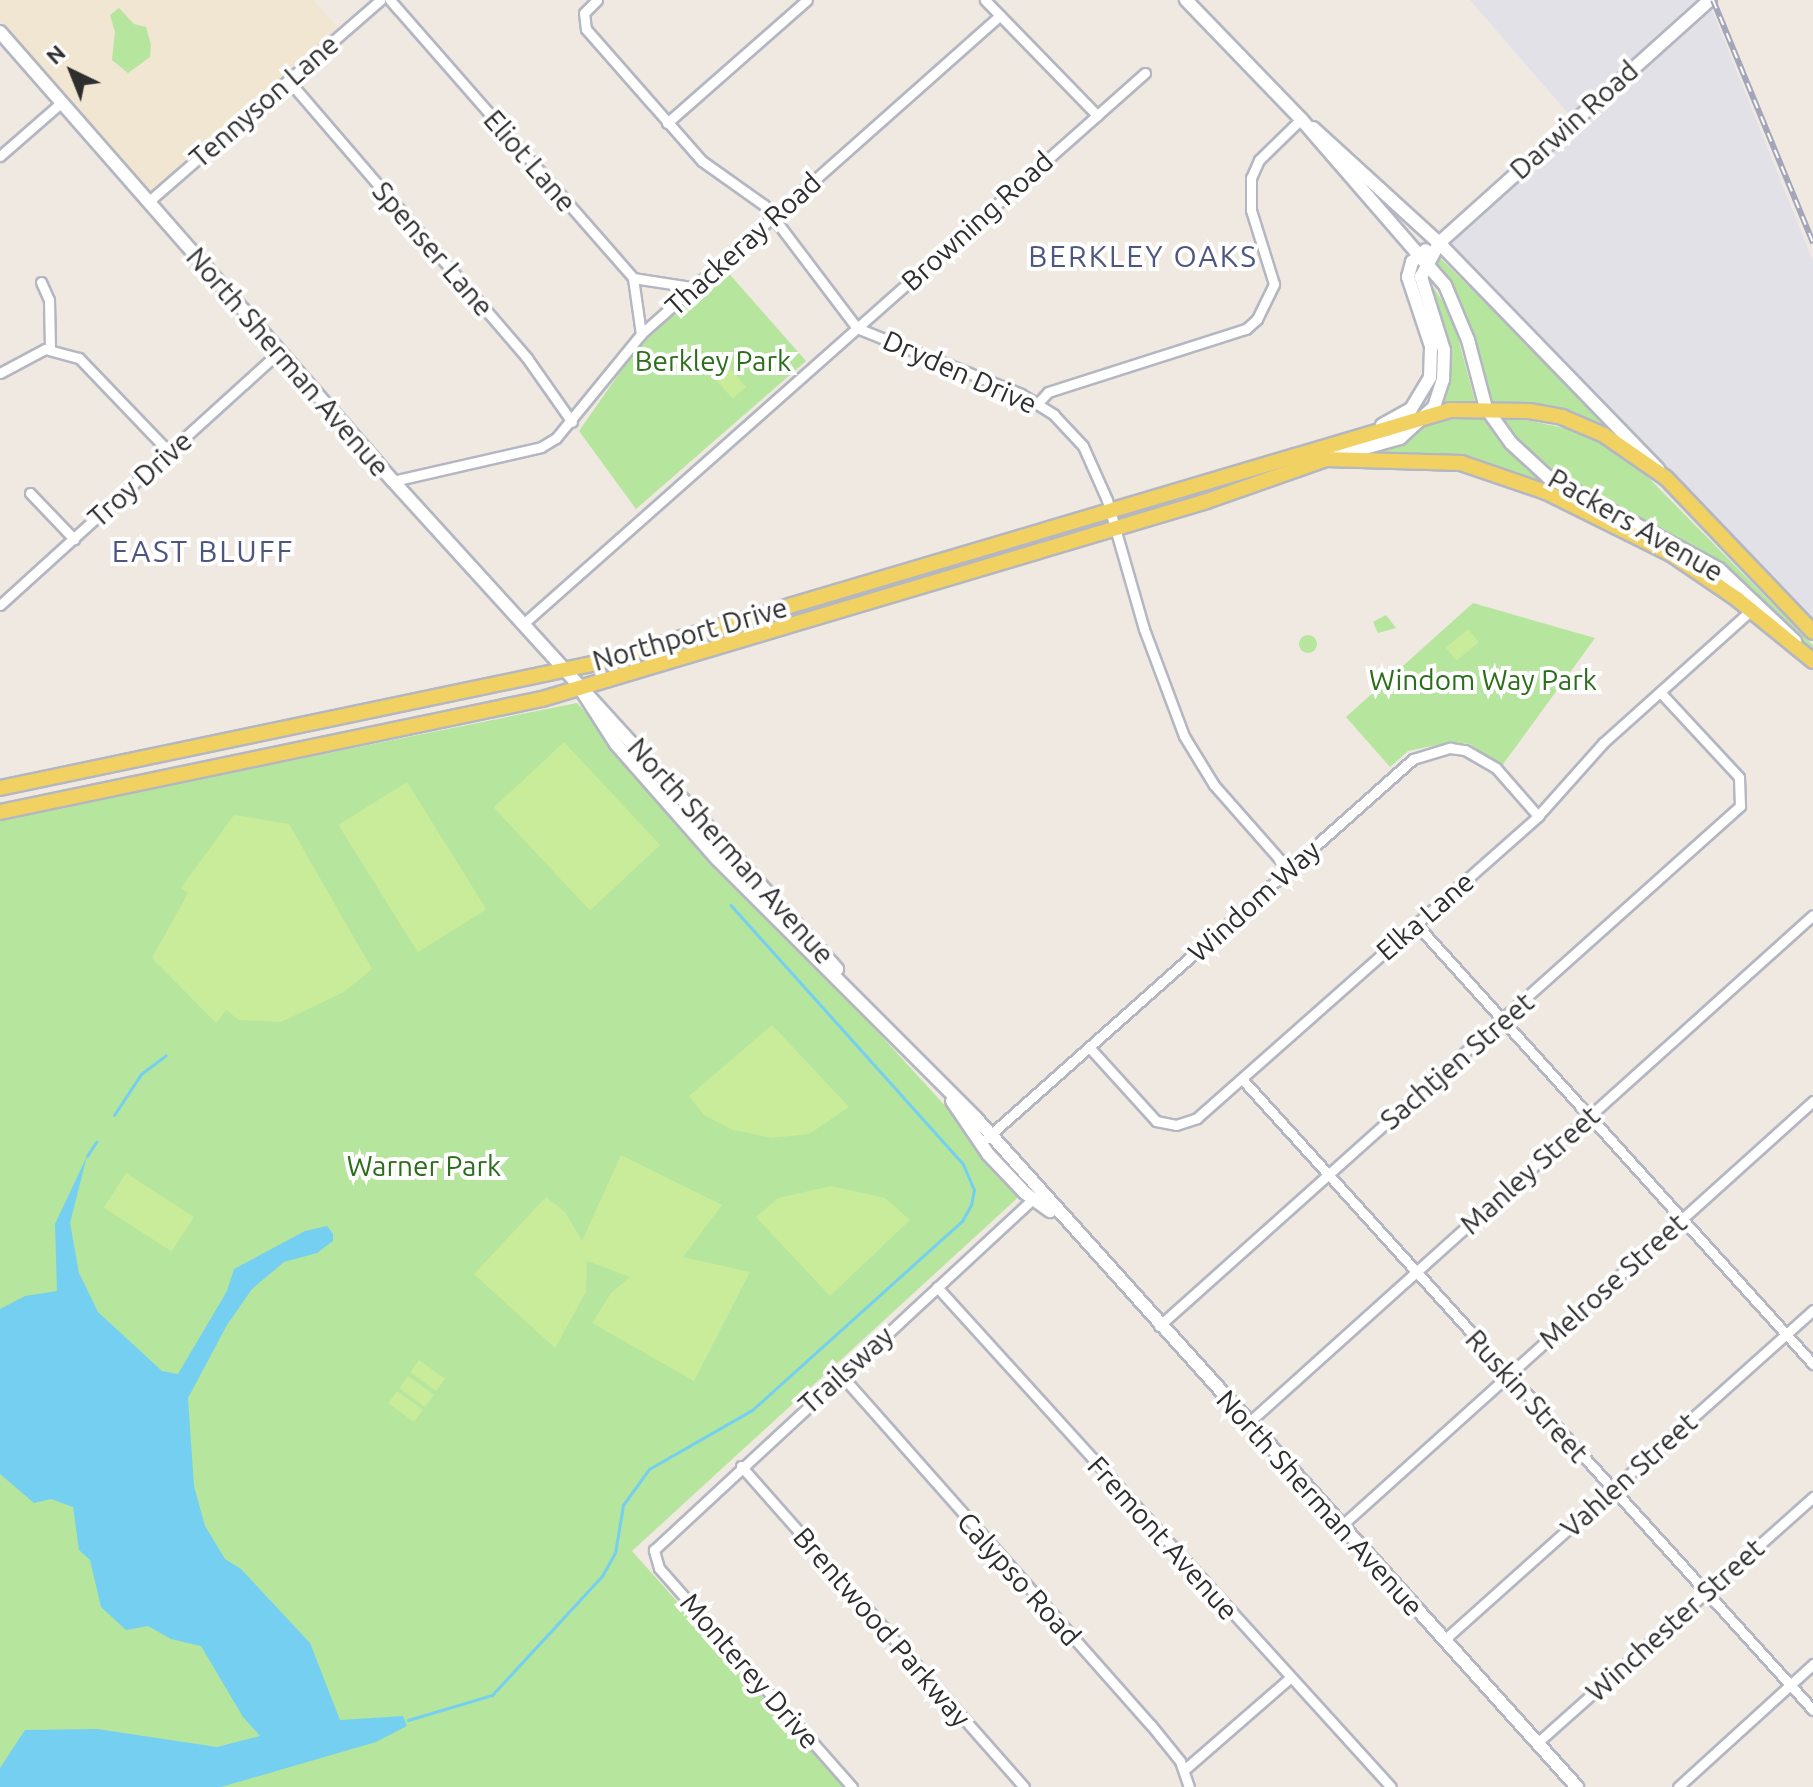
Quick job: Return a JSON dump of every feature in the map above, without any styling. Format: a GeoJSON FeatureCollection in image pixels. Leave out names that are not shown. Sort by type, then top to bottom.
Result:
{"type":"FeatureCollection","features":[{"type":"Feature","properties":{"kind":"main road","name":"Northport Drive"},"geometry":{"type":"LineString","coordinates":[[0,788],[564,670],[1426,416],[1486,408],[1562,417],[1604,435],[1666,478]]}},
{"type":"Feature","properties":{"kind":"main road","name":"Northport Drive"},"geometry":{"type":"LineString","coordinates":[[0,812],[580,688],[1115,529],[1326,459],[1430,459],[1499,472],[1671,554],[1751,610],[1813,661]]}},
{"type":"Feature","properties":{"kind":"main road","name":"Packers Avenue"},"geometry":{"type":"LineString","coordinates":[[1666,478],[1813,632]]}},
{"type":"Feature","properties":{"kind":"main road"},"geometry":{"type":"LineString","coordinates":[[837,611],[866,582]]}},
{"type":"Feature","properties":{"kind":"street","name":"Tennyson Lane"},"geometry":{"type":"LineString","coordinates":[[148,202],[380,0]]}},
{"type":"Feature","properties":{"kind":"street","name":"Eliot Lane"},"geometry":{"type":"LineString","coordinates":[[390,0],[633,278]]}},
{"type":"Feature","properties":{"kind":"street","name":"Dryden Drive"},"geometry":{"type":"LineString","coordinates":[[597,0],[582,21],[702,161],[773,215],[857,328],[1037,404],[1083,446],[1109,508],[1158,670],[1184,736],[1214,785],[1289,870]]}},
{"type":"Feature","properties":{"kind":"street"},"geometry":{"type":"LineString","coordinates":[[667,123],[807,0]]}},
{"type":"Feature","properties":{"kind":"street"},"geometry":{"type":"LineString","coordinates":[[985,0],[1097,115]]}},
{"type":"Feature","properties":{"kind":"street","name":"Packers Avenue"},"geometry":{"type":"LineString","coordinates":[[1186,0],[1301,119],[1423,257],[1456,306],[1486,408],[1511,443],[1548,477],[1719,569],[1768,611],[1801,649]]}},
{"type":"Feature","properties":{"kind":"street","name":"Darwin Road"},"geometry":{"type":"LineString","coordinates":[[1423,257],[1710,0]]}},
{"type":"Feature","properties":{"kind":"street","name":"Thackeray Road"},"geometry":{"type":"LineString","coordinates":[[393,481],[541,447],[572,422],[641,334],[1000,15]]}},
{"type":"Feature","properties":{"kind":"street","name":"North Sherman Avenue"},"geometry":{"type":"LineString","coordinates":[[0,32],[393,481],[580,688],[611,737],[687,826],[845,983],[948,1094],[991,1134],[1037,1195]]}},
{"type":"Feature","properties":{"kind":"street","name":"Browning Road"},"geometry":{"type":"LineString","coordinates":[[523,624],[1145,73]]}},
{"type":"Feature","properties":{"kind":"street","name":"Spenser Lane"},"geometry":{"type":"LineString","coordinates":[[288,80],[527,358],[572,422]]}},
{"type":"Feature","properties":{"kind":"street"},"geometry":{"type":"LineString","coordinates":[[0,156],[62,102]]}},
{"type":"Feature","properties":{"kind":"street"},"geometry":{"type":"LineString","coordinates":[[1037,404],[1048,392],[1246,329],[1257,319],[1274,284],[1251,210],[1251,178],[1259,160],[1301,119]]}},
{"type":"Feature","properties":{"kind":"street","name":"Packers Avenue"},"geometry":{"type":"LineString","coordinates":[[1301,119],[1439,243],[1666,478]]}},
{"type":"Feature","properties":{"kind":"street"},"geometry":{"type":"LineString","coordinates":[[1326,459],[1400,438],[1426,416],[1441,389],[1445,360],[1423,293],[1423,257]]}},
{"type":"Feature","properties":{"kind":"street"},"geometry":{"type":"LineString","coordinates":[[1368,432],[1411,409],[1430,377],[1431,346],[1408,277],[1423,257]]}},
{"type":"Feature","properties":{"kind":"street"},"geometry":{"type":"LineString","coordinates":[[641,334],[633,278],[692,287]]}},
{"type":"Feature","properties":{"kind":"street"},"geometry":{"type":"LineString","coordinates":[[41,282],[49,300],[50,349]]}},
{"type":"Feature","properties":{"kind":"street"},"geometry":{"type":"LineString","coordinates":[[0,373],[50,349],[91,367],[169,452]]}},
{"type":"Feature","properties":{"kind":"street","name":"Troy Drive"},"geometry":{"type":"LineString","coordinates":[[0,605],[279,352]]}},
{"type":"Feature","properties":{"kind":"street"},"geometry":{"type":"LineString","coordinates":[[30,493],[74,539]]}},
{"type":"Feature","properties":{"kind":"street","name":"Elka Lane"},"geometry":{"type":"LineString","coordinates":[[1089,1047],[1149,1116],[1164,1124],[1190,1122],[1538,816],[1603,743],[1751,610]]}},
{"type":"Feature","properties":{"kind":"street","name":"Sachtjen Street"},"geometry":{"type":"LineString","coordinates":[[1159,1326],[1733,815],[1743,789],[1733,769],[1660,692]]}},
{"type":"Feature","properties":{"kind":"street","name":"Windom Way"},"geometry":{"type":"LineString","coordinates":[[980,1144],[1413,759],[1450,748],[1474,754],[1496,768],[1538,816]]}},
{"type":"Feature","properties":{"kind":"street","name":"Manley Street"},"geometry":{"type":"LineString","coordinates":[[1247,1424],[1813,915]]}},
{"type":"Feature","properties":{"kind":"street"},"geometry":{"type":"LineString","coordinates":[[1416,924],[1813,1364]]}},
{"type":"Feature","properties":{"kind":"street","name":"Ruskin Street"},"geometry":{"type":"LineString","coordinates":[[1242,1079],[1813,1710]]}},
{"type":"Feature","properties":{"kind":"street","name":"North Sherman Avenue"},"geometry":{"type":"LineString","coordinates":[[948,1094],[980,1144],[1063,1219],[1577,1787]]}},
{"type":"Feature","properties":{"kind":"street","name":"Melrose Street"},"geometry":{"type":"LineString","coordinates":[[1341,1526],[1813,1101]]}},
{"type":"Feature","properties":{"kind":"street","name":"Trailsway"},"geometry":{"type":"LineString","coordinates":[[654,1551],[741,1466],[1037,1195]]}},
{"type":"Feature","properties":{"kind":"street","name":"Fremont Avenue"},"geometry":{"type":"LineString","coordinates":[[937,1287],[1391,1787]]}},
{"type":"Feature","properties":{"kind":"street","name":"Vahlen Street"},"geometry":{"type":"LineString","coordinates":[[1444,1640],[1813,1310]]}},
{"type":"Feature","properties":{"kind":"street","name":"Calypso Road"},"geometry":{"type":"LineString","coordinates":[[841,1375],[1151,1725],[1184,1770],[1189,1787]]}},
{"type":"Feature","properties":{"kind":"street","name":"Brentwood Parkway"},"geometry":{"type":"LineString","coordinates":[[741,1466],[1024,1787]]}},
{"type":"Feature","properties":{"kind":"street","name":"Winchester Street"},"geometry":{"type":"LineString","coordinates":[[1537,1743],[1813,1497]]}},
{"type":"Feature","properties":{"kind":"street","name":"Monterey Drive"},"geometry":{"type":"LineString","coordinates":[[654,1551],[659,1568],[852,1787]]}},
{"type":"Feature","properties":{"kind":"street"},"geometry":{"type":"LineString","coordinates":[[1678,1787],[1813,1664]]}},
{"type":"Feature","properties":{"kind":"street"},"geometry":{"type":"LineString","coordinates":[[1184,1770],[1290,1678]]}},
{"type":"Feature","properties":{"kind":"shaded area"},"geometry":{"type":"Polygon","coordinates":[[[0,0],[313,0],[340,30],[148,195],[0,21],[0,0]]]}},
{"type":"Feature","properties":{"kind":"shaded area"},"geometry":{"type":"Polygon","coordinates":[[[1470,0],[1708,0],[1813,261],[1813,632],[1439,243],[1573,119],[1470,0]]]}},
{"type":"Feature","properties":{"kind":"green space"},"geometry":{"type":"Polygon","coordinates":[[[119,8],[134,24],[146,27],[151,45],[150,57],[128,73],[112,60],[115,32],[110,15],[119,8]]]}},
{"type":"Feature","properties":{"kind":"green space"},"geometry":{"type":"Polygon","coordinates":[[[1439,257],[1630,442],[1555,411],[1489,402],[1460,305],[1435,266],[1439,257]]]}},
{"type":"Feature","properties":{"kind":"green space","name":"Berkley Park"},"geometry":{"type":"Polygon","coordinates":[[[724,268],[806,361],[636,509],[579,431],[639,345],[724,268]]]}},
{"type":"Feature","properties":{"kind":"green space"},"geometry":{"type":"Polygon","coordinates":[[[1425,274],[1452,316],[1475,401],[1437,407],[1447,371],[1425,274]]]}},
{"type":"Feature","properties":{"kind":"green space"},"geometry":{"type":"Polygon","coordinates":[[[727,365],[746,387],[732,399],[713,377],[727,365]]]}},
{"type":"Feature","properties":{"kind":"green space"},"geometry":{"type":"Polygon","coordinates":[[[1483,414],[1502,443],[1545,482],[1708,567],[1741,591],[1507,469],[1459,457],[1378,451],[1427,422],[1483,414]]]}},
{"type":"Feature","properties":{"kind":"green space"},"geometry":{"type":"Polygon","coordinates":[[[1498,414],[1578,431],[1632,461],[1813,645],[1813,654],[1743,584],[1698,549],[1550,472],[1507,432],[1498,414]]]}},
{"type":"Feature","properties":{"kind":"green space","name":"Windom Way Park"},"geometry":{"type":"Polygon","coordinates":[[[1473,603],[1595,638],[1501,767],[1470,744],[1451,742],[1408,751],[1390,767],[1346,717],[1473,603]]]}},
{"type":"Feature","properties":{"kind":"green space"},"geometry":{"type":"Polygon","coordinates":[[[1386,615],[1396,628],[1378,633],[1373,622],[1386,615]]]}},
{"type":"Feature","properties":{"kind":"green space"},"geometry":{"type":"Polygon","coordinates":[[[1468,629],[1479,642],[1457,661],[1446,648],[1468,629]]]}},
{"type":"Feature","properties":{"kind":"green space"},"geometry":{"type":"Polygon","coordinates":[[[1304,635],[1312,635],[1317,644],[1315,651],[1304,653],[1299,648],[1299,640],[1304,635]]]}},
{"type":"Feature","properties":{"kind":"green space","name":"Warner Park"},"geometry":{"type":"Polygon","coordinates":[[[577,703],[1024,1192],[632,1551],[843,1787],[0,1787],[0,819],[577,703]]]}},
{"type":"Feature","properties":{"kind":"green space"},"geometry":{"type":"Polygon","coordinates":[[[564,742],[660,845],[590,911],[494,807],[564,742]]]}},
{"type":"Feature","properties":{"kind":"green space"},"geometry":{"type":"Polygon","coordinates":[[[407,782],[486,909],[418,952],[338,825],[407,782]]]}},
{"type":"Feature","properties":{"kind":"green space"},"geometry":{"type":"Polygon","coordinates":[[[234,815],[289,824],[372,969],[344,992],[281,1022],[239,1020],[226,1010],[216,1023],[152,958],[188,893],[181,888],[234,815]]]}},
{"type":"Feature","properties":{"kind":"green space"},"geometry":{"type":"Polygon","coordinates":[[[772,1025],[849,1107],[809,1134],[772,1138],[733,1130],[704,1115],[689,1096],[772,1025]]]}},
{"type":"Feature","properties":{"kind":"green space"},"geometry":{"type":"Polygon","coordinates":[[[621,1155],[722,1205],[683,1257],[750,1272],[694,1381],[592,1323],[611,1293],[630,1277],[587,1261],[586,1292],[555,1348],[474,1274],[546,1197],[565,1212],[582,1241],[621,1155]]]}},
{"type":"Feature","properties":{"kind":"green space"},"geometry":{"type":"Polygon","coordinates":[[[126,1173],[194,1217],[172,1252],[104,1207],[126,1173]]]}},
{"type":"Feature","properties":{"kind":"green space"},"geometry":{"type":"Polygon","coordinates":[[[831,1186],[885,1198],[910,1220],[830,1296],[756,1217],[778,1198],[831,1186]]]}},
{"type":"Feature","properties":{"kind":"green space"},"geometry":{"type":"Polygon","coordinates":[[[419,1360],[445,1379],[436,1391],[410,1372],[419,1360]]]}},
{"type":"Feature","properties":{"kind":"green space"},"geometry":{"type":"Polygon","coordinates":[[[408,1376],[434,1395],[425,1407],[399,1388],[408,1376]]]}},
{"type":"Feature","properties":{"kind":"green space"},"geometry":{"type":"Polygon","coordinates":[[[397,1391],[423,1410],[414,1422],[388,1403],[397,1391]]]}},
{"type":"Feature","properties":{"kind":"water"},"geometry":{"type":"Polygon","coordinates":[[[87,1156],[70,1223],[79,1273],[98,1312],[162,1371],[178,1374],[227,1291],[234,1269],[305,1231],[327,1226],[333,1234],[333,1241],[317,1253],[284,1262],[252,1289],[227,1325],[188,1398],[194,1486],[205,1526],[225,1559],[241,1569],[310,1643],[340,1720],[403,1716],[407,1726],[376,1742],[221,1787],[0,1787],[0,1768],[25,1730],[97,1729],[217,1747],[260,1736],[243,1717],[201,1646],[171,1639],[148,1626],[126,1630],[101,1607],[90,1560],[79,1550],[73,1507],[51,1499],[34,1503],[0,1474],[0,1309],[25,1296],[57,1291],[55,1224],[87,1156]]]}},
{"type":"Feature","properties":{"kind":"waterway"},"geometry":{"type":"LineString","coordinates":[[408,1720],[492,1695],[602,1576],[615,1553],[623,1505],[649,1469],[752,1410],[962,1221],[971,1205],[974,1190],[963,1164],[731,905]]}},
{"type":"Feature","properties":{"kind":"waterway"},"geometry":{"type":"LineString","coordinates":[[114,1115],[141,1074],[166,1055]]}},
{"type":"Feature","properties":{"kind":"waterway"},"geometry":{"type":"LineString","coordinates":[[87,1156],[96,1142]]}},
{"type":"Feature","properties":{"kind":"railway"},"geometry":{"type":"LineString","coordinates":[[1713,0],[1813,243]]}},
{"type":"Feature","properties":{"kind":"district","name":"BERKLEY OAKS"},"geometry":{"type":"Point","coordinates":[1143,256]}},
{"type":"Feature","properties":{"kind":"district","name":"EAST BLUFF"},"geometry":{"type":"Point","coordinates":[203,551]}}]}
